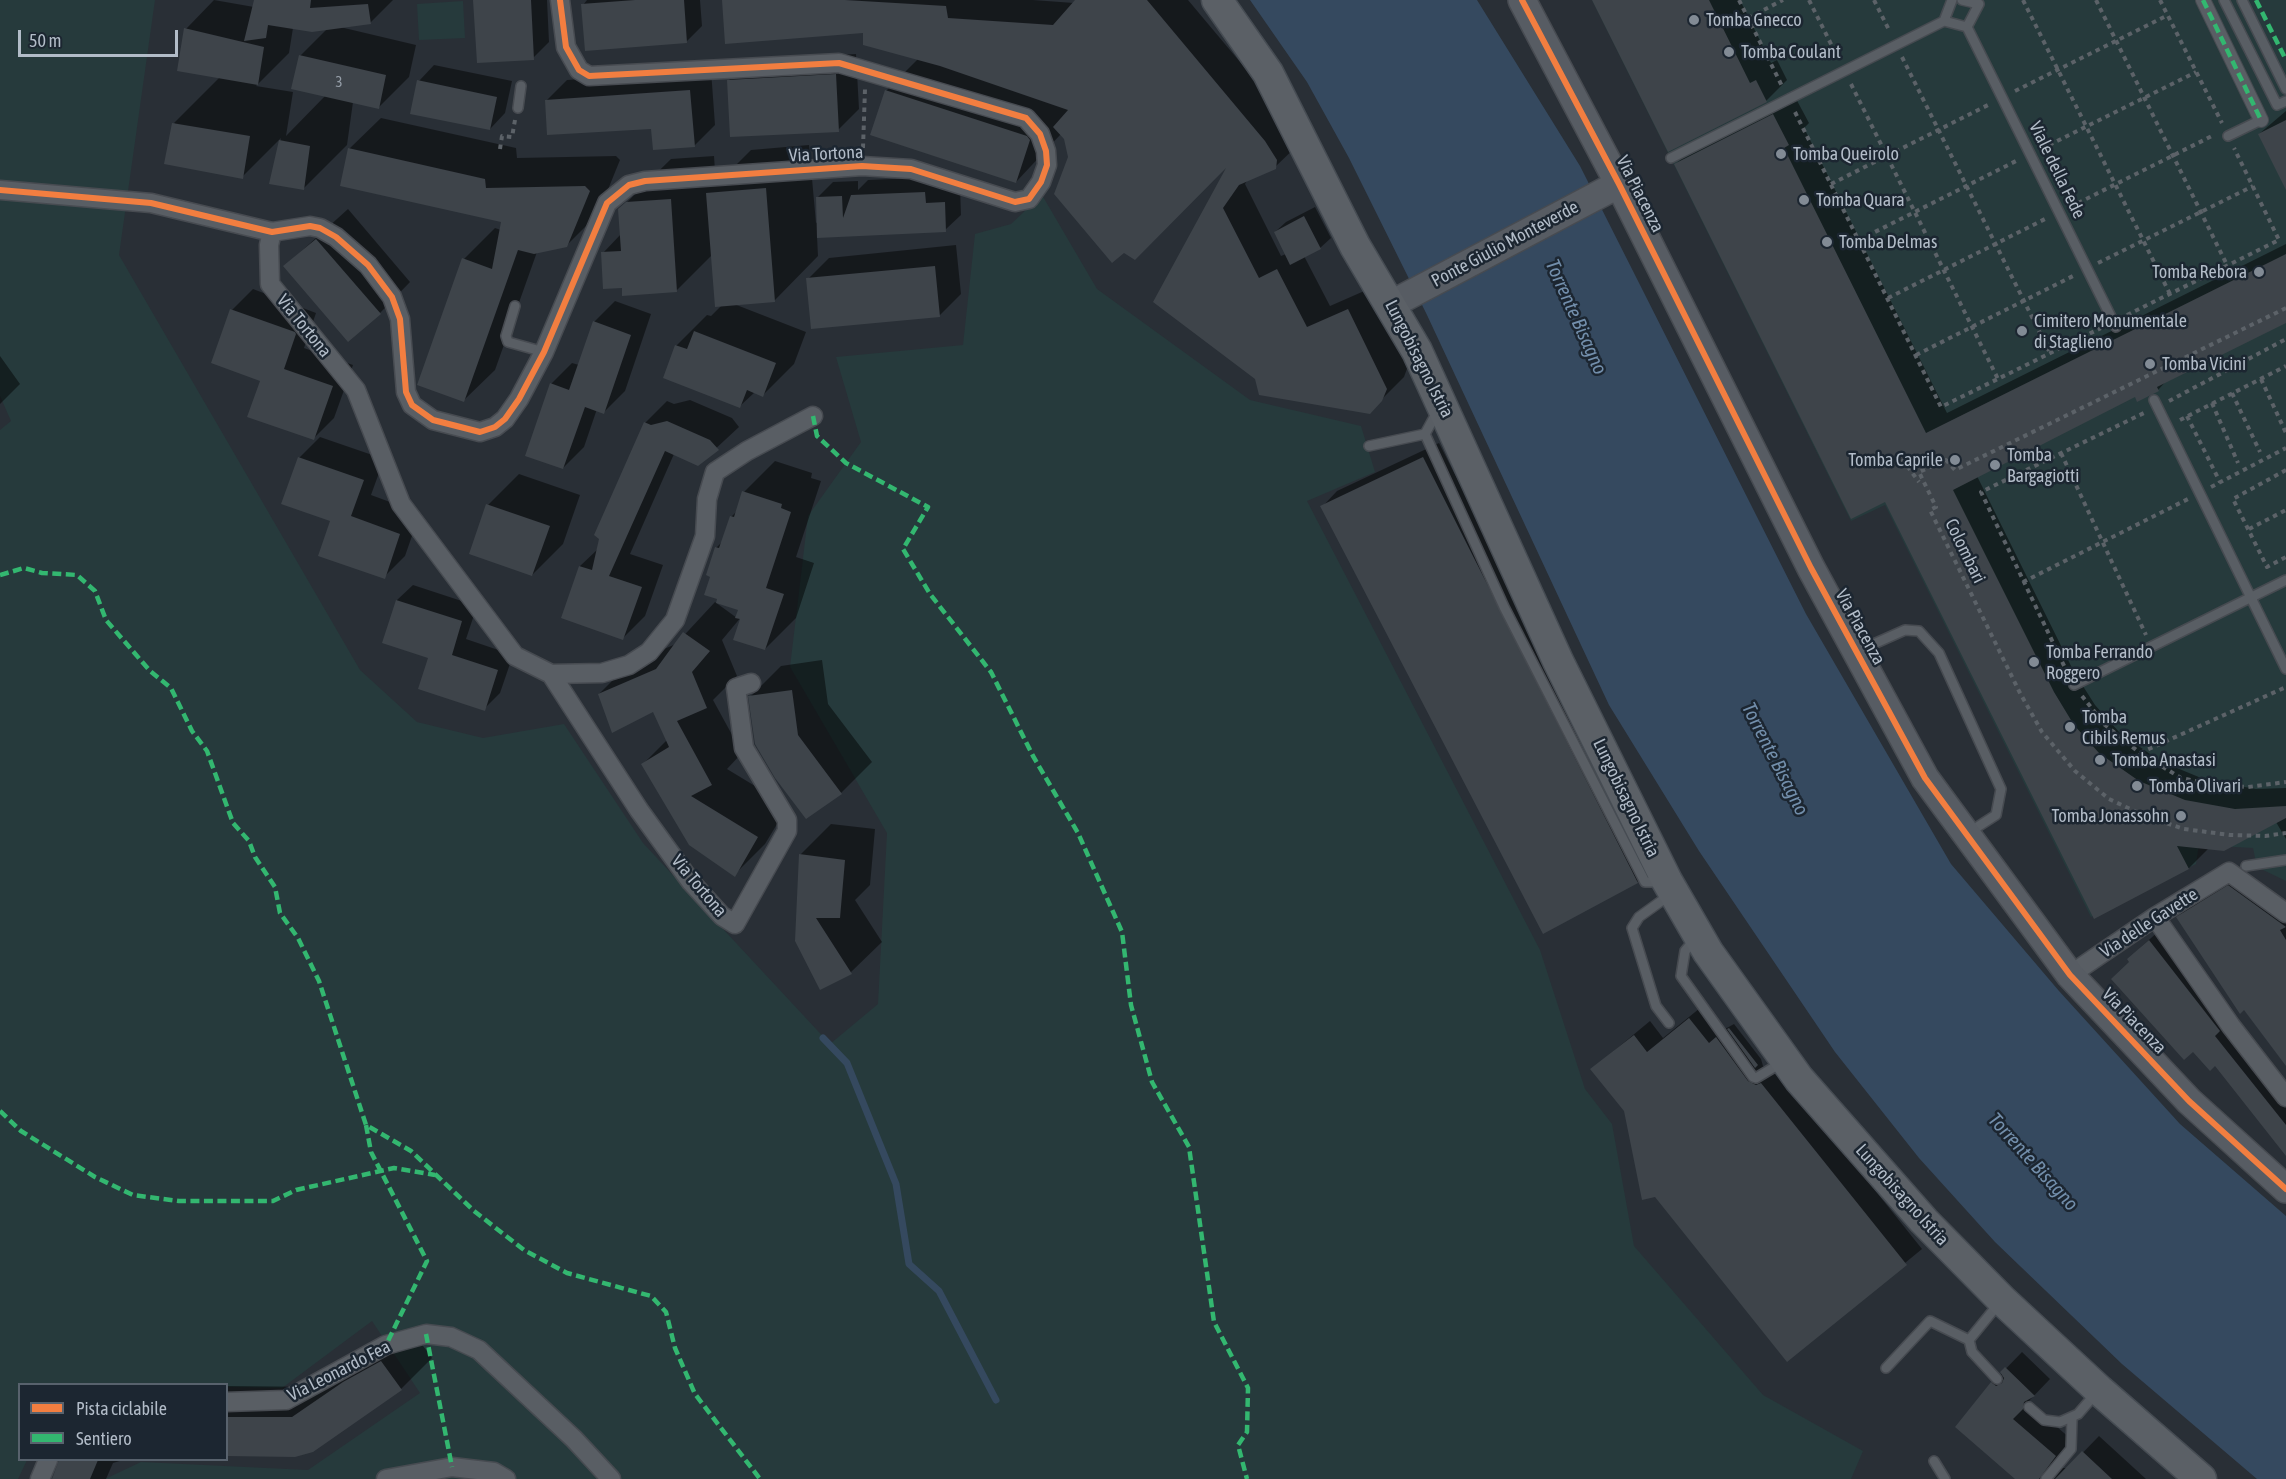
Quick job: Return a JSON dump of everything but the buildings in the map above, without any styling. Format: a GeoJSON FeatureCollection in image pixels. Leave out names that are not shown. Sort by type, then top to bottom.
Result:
{"type":"FeatureCollection","features":[{"type":"Feature","properties":{"kind":"main road","name":"Lungobisagno Istria"},"geometry":{"type":"LineString","coordinates":[[1217,0],[1268,73],[1355,246],[1401,299],[1439,425],[1516,601],[1698,936],[1785,1060],[1924,1221],[2002,1300],[2098,1390],[2201,1479]]}},
{"type":"Feature","properties":{"kind":"main road","name":"Via Piacenza"},"geometry":{"type":"LineString","coordinates":[[1522,0],[1810,568],[1925,778],[2070,975],[2189,1101],[2286,1189]]}},
{"type":"Feature","properties":{"kind":"main road","name":"Ponte Giulio Monteverde"},"geometry":{"type":"LineString","coordinates":[[1401,299],[1617,185]]}},
{"type":"Feature","properties":{"kind":"main road"},"geometry":{"type":"LineString","coordinates":[[1355,246],[1394,339],[1439,425]]}},
{"type":"Feature","properties":{"kind":"street","name":"Via Tortona"},"geometry":{"type":"LineString","coordinates":[[560,0],[566,47],[579,70],[590,76],[839,63],[1026,118],[1040,134],[1046,151],[1047,165],[1041,182],[1029,199],[1015,202],[911,169],[862,166],[645,181],[628,185],[607,203],[544,352],[519,399],[505,419],[495,427],[472,432],[433,420],[412,405],[406,392],[400,319],[392,297],[368,265],[336,237],[320,228],[310,226],[272,232],[269,245],[270,284],[356,390],[401,504],[515,656],[551,674],[602,673],[629,665],[649,652],[675,620],[705,536],[707,499],[715,472],[747,451],[813,416]]}},
{"type":"Feature","properties":{"kind":"street"},"geometry":{"type":"LineString","coordinates":[[2203,0],[2261,120]]}},
{"type":"Feature","properties":{"kind":"street"},"geometry":{"type":"LineString","coordinates":[[0,190],[151,203],[272,232]]}},
{"type":"Feature","properties":{"kind":"street","name":"Via Tortona"},"geometry":{"type":"LineString","coordinates":[[551,674],[639,810],[691,882],[722,916],[735,924],[787,831],[787,820],[744,748],[736,688],[751,683]]}},
{"type":"Feature","properties":{"kind":"street"},"geometry":{"type":"LineString","coordinates":[[2237,869],[2286,913]]}},
{"type":"Feature","properties":{"kind":"street","name":"Via delle Gavette"},"geometry":{"type":"LineString","coordinates":[[2070,975],[2155,917],[2237,869]]}},
{"type":"Feature","properties":{"kind":"street"},"geometry":{"type":"LineString","coordinates":[[2155,917],[2231,1026],[2286,1097]]}},
{"type":"Feature","properties":{"kind":"street","name":"Via Leonardo Fea"},"geometry":{"type":"LineString","coordinates":[[228,1402],[286,1400],[386,1345],[426,1334],[452,1336],[479,1350],[574,1439],[611,1479]]}},
{"type":"Feature","properties":{"kind":"street"},"geometry":{"type":"LineString","coordinates":[[40,1479],[48,1461]]}},
{"type":"Feature","properties":{"kind":"street"},"geometry":{"type":"LineString","coordinates":[[386,1479],[452,1467],[494,1472],[506,1479]]}},
{"type":"Feature","properties":{"kind":"lane"},"geometry":{"type":"LineString","coordinates":[[1944,21],[1952,0]]}},
{"type":"Feature","properties":{"kind":"lane"},"geometry":{"type":"LineString","coordinates":[[1671,158],[1944,21],[1968,27],[1982,2],[1962,0]]}},
{"type":"Feature","properties":{"kind":"lane"},"geometry":{"type":"LineString","coordinates":[[2224,0],[2282,103]]}},
{"type":"Feature","properties":{"kind":"lane"},"geometry":{"type":"LineString","coordinates":[[2242,0],[2286,89]]}},
{"type":"Feature","properties":{"kind":"lane","name":"Viale della Fede"},"geometry":{"type":"LineString","coordinates":[[1968,27],[2115,324]]}},
{"type":"Feature","properties":{"kind":"lane"},"geometry":{"type":"LineString","coordinates":[[518,108],[521,86]]}},
{"type":"Feature","properties":{"kind":"lane"},"geometry":{"type":"LineString","coordinates":[[2228,136],[2261,120]]}},
{"type":"Feature","properties":{"kind":"lane"},"geometry":{"type":"LineString","coordinates":[[515,306],[506,336],[508,342],[544,352]]}},
{"type":"Feature","properties":{"kind":"lane"},"geometry":{"type":"LineString","coordinates":[[2155,404],[2286,669]]}},
{"type":"Feature","properties":{"kind":"lane"},"geometry":{"type":"LineString","coordinates":[[1369,446],[1439,425]]}},
{"type":"Feature","properties":{"kind":"lane"},"geometry":{"type":"LineString","coordinates":[[2074,686],[2286,580]]}},
{"type":"Feature","properties":{"kind":"lane"},"geometry":{"type":"LineString","coordinates":[[1856,652],[1905,630],[1919,631],[1939,653],[2001,789],[1996,815],[1966,835]]}},
{"type":"Feature","properties":{"kind":"lane"},"geometry":{"type":"LineString","coordinates":[[2237,869],[2286,860]]}},
{"type":"Feature","properties":{"kind":"lane"},"geometry":{"type":"LineString","coordinates":[[1669,1023],[1656,1006],[1632,928],[1639,917],[1670,887]]}},
{"type":"Feature","properties":{"kind":"lane"},"geometry":{"type":"LineString","coordinates":[[1969,1340],[2002,1300]]}},
{"type":"Feature","properties":{"kind":"lane"},"geometry":{"type":"LineString","coordinates":[[1886,1368],[1930,1322],[1936,1322],[1969,1340],[1972,1353],[1997,1379]]}},
{"type":"Feature","properties":{"kind":"lane"},"geometry":{"type":"LineString","coordinates":[[2029,1407],[2044,1419],[2060,1422],[2072,1418],[2098,1390]]}},
{"type":"Feature","properties":{"kind":"lane"},"geometry":{"type":"LineString","coordinates":[[2046,1479],[2071,1449],[2072,1418]]}},
{"type":"Feature","properties":{"kind":"lane"},"geometry":{"type":"LineString","coordinates":[[1934,1461],[1945,1479]]}},
{"type":"Feature","properties":{"kind":"path"},"geometry":{"type":"LineString","coordinates":[[1739,0],[1941,407],[2050,353],[2115,324],[2279,240],[2160,0]]}},
{"type":"Feature","properties":{"kind":"path"},"geometry":{"type":"LineString","coordinates":[[1748,18],[1783,0]]}},
{"type":"Feature","properties":{"kind":"path"},"geometry":{"type":"LineString","coordinates":[[1809,0],[1998,379]]}},
{"type":"Feature","properties":{"kind":"path"},"geometry":{"type":"LineString","coordinates":[[1874,0],[2050,353]]}},
{"type":"Feature","properties":{"kind":"path"},"geometry":{"type":"LineString","coordinates":[[2023,0],[2170,294]]}},
{"type":"Feature","properties":{"kind":"path"},"geometry":{"type":"LineString","coordinates":[[2096,0],[2228,265]]}},
{"type":"Feature","properties":{"kind":"path"},"geometry":{"type":"LineString","coordinates":[[863,153],[866,82]]}},
{"type":"Feature","properties":{"kind":"path"},"geometry":{"type":"LineString","coordinates":[[500,149],[502,136],[512,137],[518,108]]}},
{"type":"Feature","properties":{"kind":"path"},"geometry":{"type":"LineString","coordinates":[[2286,339],[1981,492],[2074,686],[2105,725],[2140,753],[2181,778],[2214,785],[2248,787],[2286,782]]}},
{"type":"Feature","properties":{"kind":"path"},"geometry":{"type":"LineString","coordinates":[[2166,427],[2286,366]]}},
{"type":"Feature","properties":{"kind":"path"},"geometry":{"type":"LineString","coordinates":[[2261,379],[2286,433]]}},
{"type":"Feature","properties":{"kind":"path"},"geometry":{"type":"LineString","coordinates":[[2232,393],[2260,452]]}},
{"type":"Feature","properties":{"kind":"path"},"geometry":{"type":"LineString","coordinates":[[2212,404],[2238,463]]}},
{"type":"Feature","properties":{"kind":"path"},"geometry":{"type":"LineString","coordinates":[[2187,416],[2220,482]]}},
{"type":"Feature","properties":{"kind":"path"},"geometry":{"type":"LineString","coordinates":[[2023,582],[2286,448]]}},
{"type":"Feature","properties":{"kind":"path"},"geometry":{"type":"LineString","coordinates":[[2061,453],[2152,647]]}},
{"type":"Feature","properties":{"kind":"path"},"geometry":{"type":"LineString","coordinates":[[1902,459],[1919,482]]}},
{"type":"Feature","properties":{"kind":"path"},"geometry":{"type":"LineString","coordinates":[[2286,470],[2233,499],[2267,567],[2286,557]]}},
{"type":"Feature","properties":{"kind":"path"},"geometry":{"type":"LineString","coordinates":[[2249,529],[2286,510]]}},
{"type":"Feature","properties":{"kind":"path"},"geometry":{"type":"LineString","coordinates":[[2140,753],[2286,687]]}},
{"type":"Feature","properties":{"kind":"green space"},"geometry":{"type":"Polygon","coordinates":[[[0,0],[155,0],[119,255],[360,670],[417,722],[483,738],[564,724],[643,843],[830,1044],[878,1004],[887,833],[790,667],[808,516],[861,442],[836,357],[963,345],[975,234],[1011,224],[1042,195],[1097,289],[1250,400],[1361,426],[1375,472],[1307,501],[1540,950],[1585,1089],[1612,1124],[1634,1246],[1763,1395],[1863,1451],[1851,1479],[105,1479],[141,1462],[308,1470],[420,1393],[372,1321],[282,1388],[228,1387],[228,1383],[18,1383],[18,1461],[27,1461],[18,1479],[0,1479],[0,430],[11,421],[0,396],[0,0]]]}},
{"type":"Feature","properties":{"kind":"green space","name":"Cimitero Monumentale di Staglieno"},"geometry":{"type":"Polygon","coordinates":[[[1592,0],[2286,0],[2286,881],[2257,867],[2253,848],[2199,845],[2196,864],[2091,917],[1885,505],[1851,521],[1592,0]]]}},
{"type":"Feature","properties":{"kind":"green space"},"geometry":{"type":"Polygon","coordinates":[[[463,1],[465,38],[419,40],[417,4],[463,1]]]}},
{"type":"Feature","properties":{"kind":"water","name":"Torrente Bisagno"},"geometry":{"type":"Polygon","coordinates":[[[1250,0],[1477,0],[1580,166],[1806,614],[1951,864],[2059,991],[2180,1124],[2286,1216],[2286,1479],[2257,1479],[2122,1364],[1995,1242],[1919,1158],[1835,1052],[1699,851],[1609,705],[1427,315],[1349,158],[1307,82],[1250,0]]]}},
{"type":"Feature","properties":{"kind":"waterway"},"geometry":{"type":"LineString","coordinates":[[823,1038],[847,1063],[896,1184],[909,1264],[939,1291],[996,1400]]}},
{"type":"Feature","properties":{"kind":"marked path"},"geometry":{"type":"LineString","coordinates":[[2203,0],[2261,120]]}},
{"type":"Feature","properties":{"kind":"marked path"},"geometry":{"type":"LineString","coordinates":[[2256,0],[2286,60]]}},
{"type":"Feature","properties":{"kind":"marked path"},"geometry":{"type":"LineString","coordinates":[[813,416],[817,436],[846,463],[928,507],[903,549],[930,594],[991,672],[1033,756],[1078,833],[1122,932],[1131,1005],[1152,1082],[1189,1147],[1214,1322],[1248,1388],[1247,1432],[1238,1445],[1247,1479]]}},
{"type":"Feature","properties":{"kind":"marked path"},"geometry":{"type":"LineString","coordinates":[[0,575],[24,568],[42,573],[77,575],[95,591],[106,620],[150,671],[171,688],[192,731],[207,751],[233,823],[249,841],[255,857],[275,887],[280,913],[298,938],[319,981],[366,1125],[411,1151],[474,1211],[524,1250],[567,1273],[651,1296],[666,1312],[675,1348],[695,1394],[760,1479]]}},
{"type":"Feature","properties":{"kind":"marked path"},"geometry":{"type":"LineString","coordinates":[[0,1111],[21,1131],[95,1177],[133,1195],[179,1201],[273,1201],[296,1190],[394,1168],[435,1175]]}},
{"type":"Feature","properties":{"kind":"marked path"},"geometry":{"type":"LineString","coordinates":[[366,1125],[371,1152],[427,1261],[386,1345]]}},
{"type":"Feature","properties":{"kind":"marked path"},"geometry":{"type":"LineString","coordinates":[[426,1334],[452,1467]]}},
{"type":"Feature","properties":{"kind":"cycle path"},"geometry":{"type":"LineString","coordinates":[[0,190],[151,203],[272,232],[310,226],[320,228],[336,237],[368,265],[392,297],[400,319],[406,392],[412,405],[433,420],[480,432],[495,427],[505,419],[519,399],[544,352],[607,203],[629,185],[645,181],[862,166],[911,169],[1015,202],[1029,199],[1041,182],[1047,165],[1046,151],[1040,134],[1026,118],[839,63],[589,76],[579,70],[566,47],[560,0]]}},
{"type":"Feature","properties":{"kind":"cycle path"},"geometry":{"type":"LineString","coordinates":[[1522,0],[1619,184],[1811,568],[1925,778],[2070,975],[2189,1101],[2286,1189]]}},
{"type":"Feature","properties":{"kind":"place","name":"Tomba Gnecco"},"geometry":{"type":"Point","coordinates":[1694,20]}},
{"type":"Feature","properties":{"kind":"place","name":"Tomba Coulant"},"geometry":{"type":"Point","coordinates":[1729,52]}},
{"type":"Feature","properties":{"kind":"place","name":"Tomba Queirolo"},"geometry":{"type":"Point","coordinates":[1781,154]}},
{"type":"Feature","properties":{"kind":"place","name":"Tomba Quara"},"geometry":{"type":"Point","coordinates":[1804,200]}},
{"type":"Feature","properties":{"kind":"place","name":"Tomba Delmas"},"geometry":{"type":"Point","coordinates":[1827,242]}},
{"type":"Feature","properties":{"kind":"place","name":"Tomba Rebora"},"geometry":{"type":"Point","coordinates":[2259,272]}},
{"type":"Feature","properties":{"kind":"place","name":"Cimitero Monumentale di Staglieno"},"geometry":{"type":"Point","coordinates":[2022,331]}},
{"type":"Feature","properties":{"kind":"place","name":"Tomba Vicini"},"geometry":{"type":"Point","coordinates":[2150,364]}},
{"type":"Feature","properties":{"kind":"place","name":"Tomba Caprile"},"geometry":{"type":"Point","coordinates":[1955,460]}},
{"type":"Feature","properties":{"kind":"place","name":"Tomba Bargagiotti"},"geometry":{"type":"Point","coordinates":[1995,465]}},
{"type":"Feature","properties":{"kind":"place","name":"Tomba Ferrando Roggero"},"geometry":{"type":"Point","coordinates":[2034,662]}},
{"type":"Feature","properties":{"kind":"place","name":"Tomba Cibils Remus"},"geometry":{"type":"Point","coordinates":[2070,727]}},
{"type":"Feature","properties":{"kind":"place","name":"Tomba Anastasi"},"geometry":{"type":"Point","coordinates":[2100,760]}},
{"type":"Feature","properties":{"kind":"place","name":"Tomba Olivari"},"geometry":{"type":"Point","coordinates":[2137,786]}},
{"type":"Feature","properties":{"kind":"place","name":"Tomba Jonassohn"},"geometry":{"type":"Point","coordinates":[2181,816]}}]}
